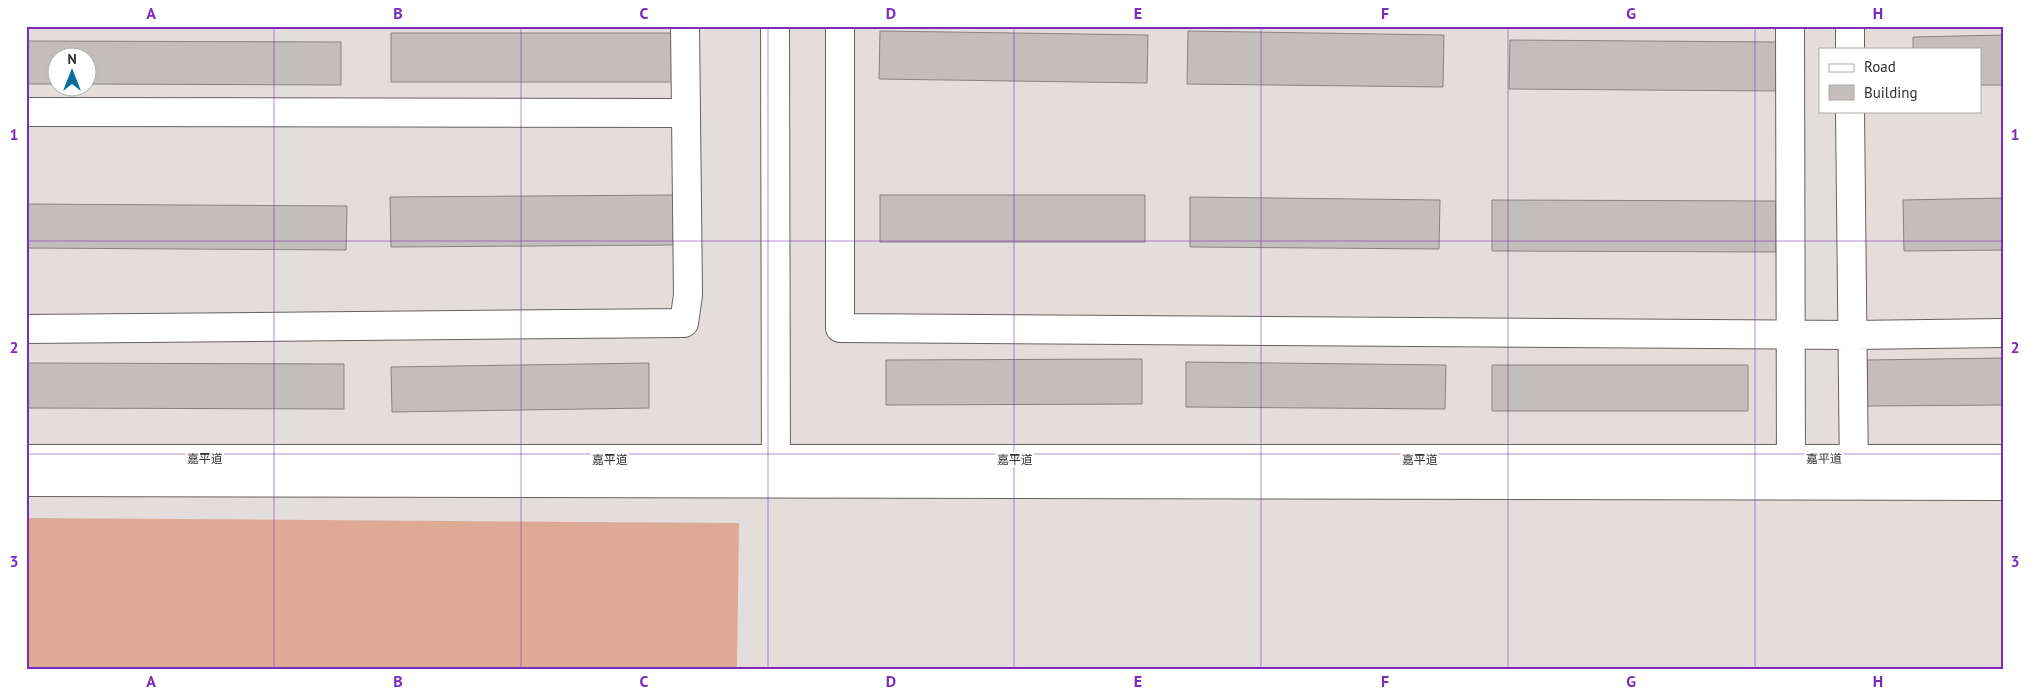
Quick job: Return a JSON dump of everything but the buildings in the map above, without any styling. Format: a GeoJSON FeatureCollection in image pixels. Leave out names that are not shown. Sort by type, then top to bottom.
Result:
{"type":"FeatureCollection","features":[{"type":"Feature","properties":{"kind":"street"},"geometry":{"type":"LineString","coordinates":[[26,329],[684,323],[688,295],[685,26]]}},
{"type":"Feature","properties":{"kind":"street"},"geometry":{"type":"LineString","coordinates":[[775,26],[776,472]]}},
{"type":"Feature","properties":{"kind":"street"},"geometry":{"type":"LineString","coordinates":[[840,26],[840,328],[1791,335],[2003,333]]}},
{"type":"Feature","properties":{"kind":"street"},"geometry":{"type":"LineString","coordinates":[[1790,26],[1790,460],[1792,486]]}},
{"type":"Feature","properties":{"kind":"street"},"geometry":{"type":"LineString","coordinates":[[1850,26],[1850,48]]}},
{"type":"Feature","properties":{"kind":"street"},"geometry":{"type":"LineString","coordinates":[[26,112],[686,113]]}},
{"type":"Feature","properties":{"kind":"street"},"geometry":{"type":"LineString","coordinates":[[1850,112],[1855,486]]}},
{"type":"Feature","properties":{"kind":"street","name":"嘉平道"},"geometry":{"type":"LineString","coordinates":[[26,482],[1854,458],[2003,459]]}},
{"type":"Feature","properties":{"kind":"street","name":"嘉平道"},"geometry":{"type":"LineString","coordinates":[[26,459],[776,472],[1792,486],[2003,486]]}},
{"type":"Feature","properties":{"kind":"shaded area"},"geometry":{"type":"Polygon","coordinates":[[[26,518],[739,523],[737,669],[26,669],[26,518]]]}}]}
